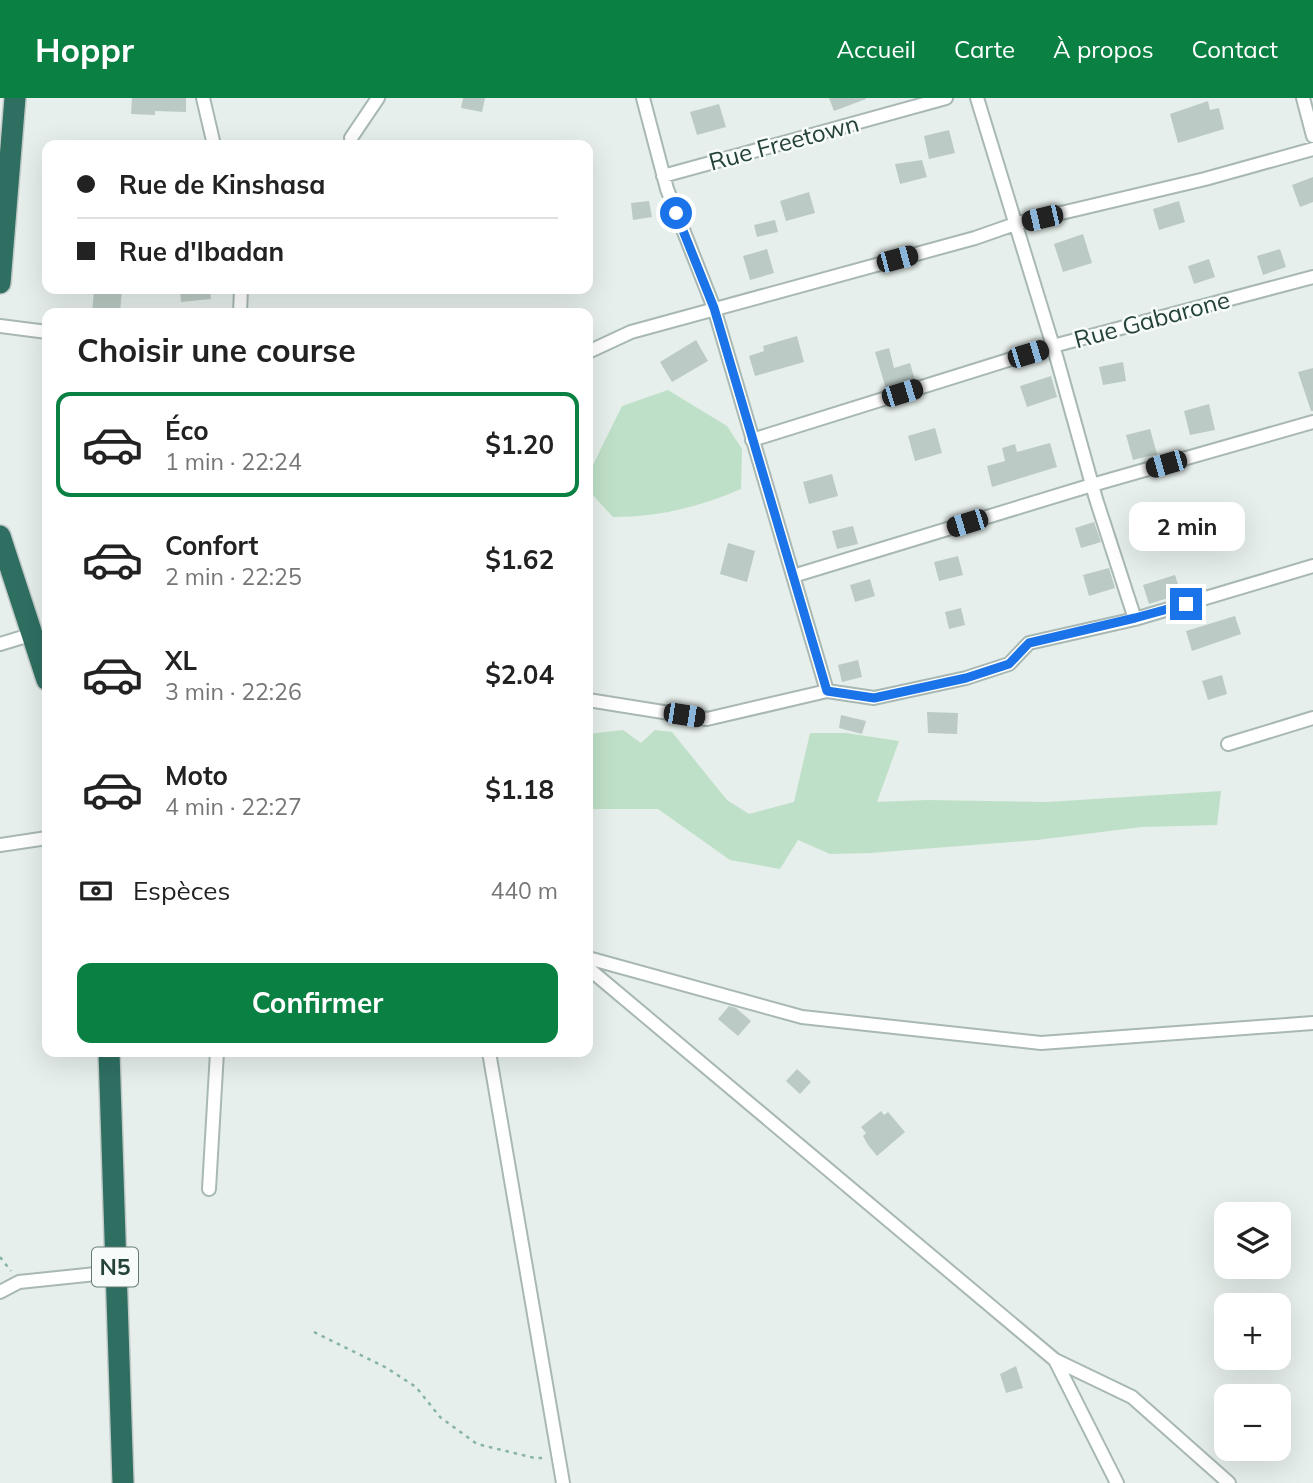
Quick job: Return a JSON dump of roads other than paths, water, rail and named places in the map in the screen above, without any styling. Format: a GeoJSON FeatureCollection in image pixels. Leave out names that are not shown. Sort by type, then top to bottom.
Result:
{"type":"FeatureCollection","features":[{"type":"Feature","properties":{"kind":"highway"},"geometry":{"type":"LineString","coordinates":[[0,283],[15,98]]}},
{"type":"Feature","properties":{"kind":"highway"},"geometry":{"type":"LineString","coordinates":[[0,536],[42,664]]}},
{"type":"Feature","properties":{"kind":"highway","name":"N5"},"geometry":{"type":"LineString","coordinates":[[109,1057],[123,1483]]}},
{"type":"Feature","properties":{"kind":"street"},"geometry":{"type":"LineString","coordinates":[[204,98],[213,140]]}},
{"type":"Feature","properties":{"kind":"street"},"geometry":{"type":"LineString","coordinates":[[351,138],[377,98]]}},
{"type":"Feature","properties":{"kind":"street"},"geometry":{"type":"LineString","coordinates":[[643,98],[663,176],[714,308],[827,691]]}},
{"type":"Feature","properties":{"kind":"street","name":"Rue Freetown"},"geometry":{"type":"LineString","coordinates":[[663,176],[946,98]]}},
{"type":"Feature","properties":{"kind":"street"},"geometry":{"type":"LineString","coordinates":[[977,98],[1053,346],[1092,485],[1135,618]]}},
{"type":"Feature","properties":{"kind":"street"},"geometry":{"type":"LineString","coordinates":[[1303,98],[1313,136]]}},
{"type":"Feature","properties":{"kind":"street"},"geometry":{"type":"LineString","coordinates":[[593,350],[631,332],[975,238],[1015,224],[1205,179],[1313,149]]}},
{"type":"Feature","properties":{"kind":"street","name":"Rue Gabarone"},"geometry":{"type":"LineString","coordinates":[[752,440],[1053,346],[1313,277]]}},
{"type":"Feature","properties":{"kind":"street"},"geometry":{"type":"LineString","coordinates":[[0,326],[42,331]]}},
{"type":"Feature","properties":{"kind":"street"},"geometry":{"type":"LineString","coordinates":[[793,576],[1092,485],[1313,422]]}},
{"type":"Feature","properties":{"kind":"street"},"geometry":{"type":"LineString","coordinates":[[593,701],[708,719],[827,691],[874,698],[966,678],[1009,664],[1029,643],[1135,618],[1313,566]]}},
{"type":"Feature","properties":{"kind":"street"},"geometry":{"type":"LineString","coordinates":[[0,643],[33,634]]}},
{"type":"Feature","properties":{"kind":"street"},"geometry":{"type":"LineString","coordinates":[[1228,744],[1313,718]]}},
{"type":"Feature","properties":{"kind":"street"},"geometry":{"type":"LineString","coordinates":[[0,845],[42,839]]}},
{"type":"Feature","properties":{"kind":"street"},"geometry":{"type":"LineString","coordinates":[[593,959],[802,1017],[1041,1043],[1313,1023]]}},
{"type":"Feature","properties":{"kind":"street"},"geometry":{"type":"LineString","coordinates":[[593,972],[1055,1360],[1132,1396],[1229,1483]]}},
{"type":"Feature","properties":{"kind":"street"},"geometry":{"type":"LineString","coordinates":[[209,1189],[217,1057]]}},
{"type":"Feature","properties":{"kind":"street"},"geometry":{"type":"LineString","coordinates":[[490,1057],[563,1483]]}},
{"type":"Feature","properties":{"kind":"street"},"geometry":{"type":"LineString","coordinates":[[0,1292],[19,1282],[115,1272]]}},
{"type":"Feature","properties":{"kind":"street"},"geometry":{"type":"LineString","coordinates":[[1055,1360],[1116,1483]]}}]}
